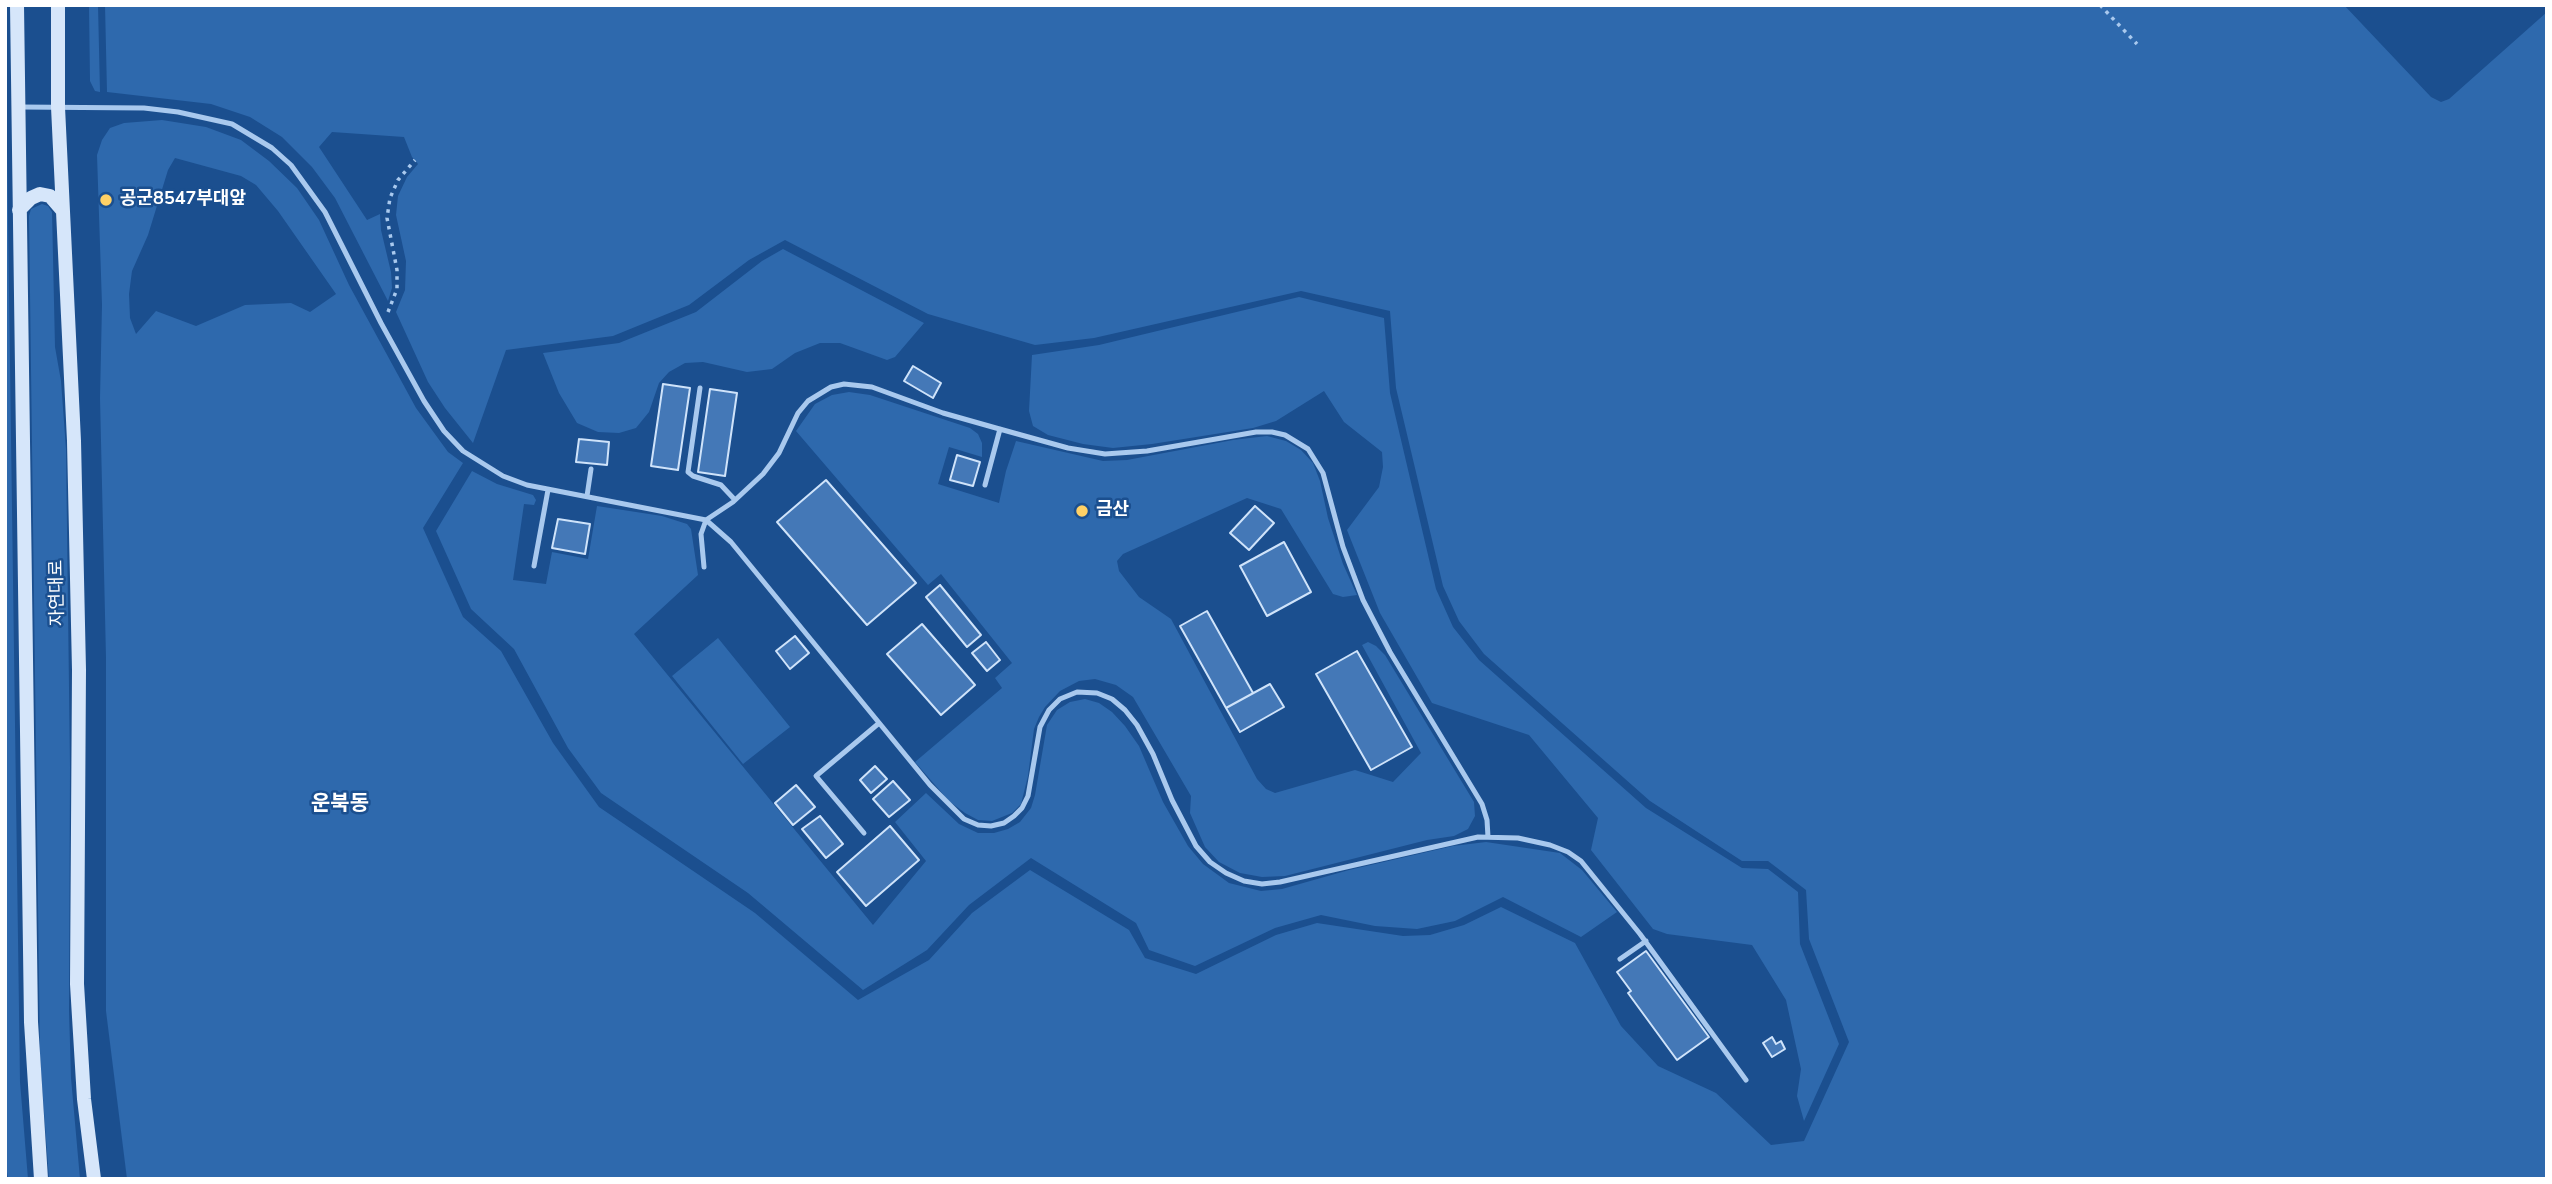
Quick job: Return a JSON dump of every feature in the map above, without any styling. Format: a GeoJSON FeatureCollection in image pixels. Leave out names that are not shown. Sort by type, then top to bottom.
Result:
{"type":"FeatureCollection","features":[{"type":"Feature","properties":{"kind":"main road","name":"자연대로"},"geometry":{"type":"LineString","coordinates":[[17,5],[31,1021],[41,1179]]}},
{"type":"Feature","properties":{"kind":"main road","name":"자연대로"},"geometry":{"type":"LineString","coordinates":[[58,5],[58,107],[74,440],[79,657],[77,984],[84,1099],[93,1179]]}},
{"type":"Feature","properties":{"kind":"main road"},"geometry":{"type":"LineString","coordinates":[[19,209],[40,194],[50,196],[63,211]]}},
{"type":"Feature","properties":{"kind":"lane"},"geometry":{"type":"LineString","coordinates":[[18,107],[144,108],[178,111],[232,124],[252,134],[291,166],[309,186],[424,401],[444,431],[463,451],[503,477],[548,490],[706,520],[731,542],[878,723],[949,806],[964,819],[978,825],[991,826],[1004,823],[1023,808],[1028,796],[1040,727],[1049,710],[1060,699],[1077,692],[1097,693],[1112,699],[1137,725],[1196,846],[1210,862],[1244,881],[1280,883],[1458,840],[1488,836],[1518,838],[1568,852],[1588,870],[1646,941],[1746,1080]]}},
{"type":"Feature","properties":{"kind":"lane"},"geometry":{"type":"LineString","coordinates":[[704,567],[701,534],[706,520],[750,488],[771,464],[797,414],[807,401],[831,387],[844,384],[872,387],[943,413],[1068,448],[1105,454],[1147,451],[1256,432],[1285,435],[1308,449],[1323,473],[1335,523],[1363,600],[1390,652],[1482,804],[1488,836]]}},
{"type":"Feature","properties":{"kind":"lane"},"geometry":{"type":"LineString","coordinates":[[700,388],[688,472],[720,485],[735,500]]}},
{"type":"Feature","properties":{"kind":"lane"},"geometry":{"type":"LineString","coordinates":[[985,485],[1000,429]]}},
{"type":"Feature","properties":{"kind":"lane"},"geometry":{"type":"LineString","coordinates":[[587,496],[591,469]]}},
{"type":"Feature","properties":{"kind":"lane"},"geometry":{"type":"LineString","coordinates":[[534,566],[548,490]]}},
{"type":"Feature","properties":{"kind":"lane"},"geometry":{"type":"LineString","coordinates":[[864,834],[816,776],[878,723]]}},
{"type":"Feature","properties":{"kind":"lane"},"geometry":{"type":"LineString","coordinates":[[1620,959],[1646,941]]}},
{"type":"Feature","properties":{"kind":"path"},"geometry":{"type":"LineString","coordinates":[[2100,5],[2137,44]]}},
{"type":"Feature","properties":{"kind":"path"},"geometry":{"type":"LineString","coordinates":[[381,323],[391,307],[397,289],[397,270],[387,218],[390,198],[398,180],[415,160]]}},
{"type":"Feature","properties":{"kind":"shaded area"},"geometry":{"type":"Polygon","coordinates":[[[5,5],[20,1082],[28,1179],[8,1179],[5,1158],[5,5]]]}},
{"type":"Feature","properties":{"kind":"shaded area"},"geometry":{"type":"Polygon","coordinates":[[[89,5],[98,5],[100,92],[95,91],[90,81],[89,5]]]}},
{"type":"Feature","properties":{"kind":"shaded area"},"geometry":{"type":"Polygon","coordinates":[[[105,5],[2344,5],[2431,97],[2441,102],[2449,99],[2547,12],[2547,1179],[127,1179],[106,1011],[106,658],[100,398],[102,305],[97,155],[110,128],[124,123],[162,120],[206,127],[241,140],[269,161],[297,188],[319,220],[349,285],[416,408],[448,452],[463,463],[423,528],[463,617],[501,651],[553,743],[599,807],[755,913],[858,1000],[929,960],[972,913],[1030,870],[1129,930],[1145,958],[1196,974],[1276,935],[1317,923],[1403,936],[1430,935],[1464,925],[1501,907],[1575,943],[1621,1026],[1658,1066],[1716,1093],[1771,1145],[1804,1141],[1849,1042],[1809,939],[1806,890],[1768,861],[1742,861],[1650,801],[1484,654],[1459,621],[1443,586],[1396,388],[1390,311],[1301,291],[1094,338],[1035,345],[928,314],[785,240],[749,260],[689,305],[613,336],[506,350],[473,443],[428,382],[396,312],[405,290],[406,261],[396,215],[398,196],[407,177],[418,164],[412,157],[404,137],[332,132],[319,147],[367,220],[380,214],[391,272],[392,288],[388,301],[335,198],[312,167],[282,137],[250,117],[211,104],[107,92],[105,5]],[[175,158],[168,170],[148,235],[132,271],[130,318],[136,334],[156,311],[196,326],[245,305],[291,303],[310,312],[336,294],[278,211],[256,185],[241,176],[175,158]]]}},
{"type":"Feature","properties":{"kind":"shaded area"},"geometry":{"type":"Polygon","coordinates":[[[42,204],[48,206],[52,212],[55,347],[61,381],[66,449],[70,767],[69,1010],[71,1078],[80,1179],[49,1179],[40,1058],[29,216],[31,209],[42,204]]]}},
{"type":"Feature","properties":{"kind":"shaded area"},"geometry":{"type":"Polygon","coordinates":[[[783,249],[924,323],[895,357],[887,360],[840,343],[820,343],[795,353],[772,369],[747,372],[703,362],[685,363],[669,372],[659,383],[649,412],[636,428],[619,433],[598,432],[577,423],[559,393],[543,353],[619,343],[696,312],[762,261],[783,249]]]}},
{"type":"Feature","properties":{"kind":"shaded area"},"geometry":{"type":"Polygon","coordinates":[[[1299,297],[1384,318],[1390,393],[1436,589],[1453,627],[1479,660],[1646,808],[1742,868],[1768,869],[1798,892],[1800,944],[1839,1044],[1804,1121],[1797,1096],[1801,1069],[1786,1000],[1752,945],[1667,934],[1653,929],[1591,850],[1598,818],[1529,735],[1432,703],[1380,613],[1347,530],[1379,487],[1383,467],[1382,452],[1344,422],[1324,391],[1276,421],[1253,428],[1152,444],[1113,448],[1083,444],[1048,435],[1033,426],[1029,411],[1032,355],[1099,345],[1299,297]]]}},
{"type":"Feature","properties":{"kind":"shaded area"},"geometry":{"type":"Polygon","coordinates":[[[849,392],[870,395],[970,428],[978,434],[982,443],[982,457],[949,447],[938,484],[999,503],[1016,441],[1103,461],[1127,460],[1267,436],[1286,441],[1301,450],[1313,463],[1320,481],[1328,518],[1343,564],[1357,595],[1343,597],[1333,594],[1281,509],[1247,498],[1123,554],[1117,561],[1119,571],[1139,597],[1171,619],[1257,779],[1266,789],[1275,793],[1355,770],[1393,782],[1421,753],[1362,645],[1368,642],[1376,646],[1385,655],[1474,802],[1475,816],[1468,829],[1454,836],[1427,840],[1285,876],[1262,877],[1240,873],[1219,862],[1205,847],[1190,813],[1191,796],[1133,697],[1116,685],[1095,679],[1079,681],[1060,691],[1039,717],[1034,729],[1028,776],[1021,804],[1012,813],[992,821],[978,820],[965,813],[949,801],[915,762],[1002,688],[995,678],[1012,663],[941,574],[928,585],[796,431],[815,404],[832,395],[849,392]]]}},
{"type":"Feature","properties":{"kind":"shaded area"},"geometry":{"type":"Polygon","coordinates":[[[472,471],[497,484],[533,495],[536,500],[534,505],[524,504],[513,580],[546,584],[552,552],[588,559],[597,506],[662,516],[687,524],[691,529],[698,575],[634,634],[873,925],[926,861],[895,822],[926,793],[959,824],[978,833],[994,833],[1020,822],[1031,808],[1035,795],[1047,725],[1057,710],[1070,702],[1085,699],[1099,703],[1125,726],[1139,746],[1163,802],[1188,846],[1203,864],[1229,883],[1261,891],[1282,889],[1453,846],[1486,842],[1560,853],[1582,870],[1617,912],[1581,937],[1503,897],[1455,921],[1417,929],[1375,926],[1321,915],[1275,928],[1195,966],[1149,950],[1136,923],[1031,858],[969,905],[927,950],[863,990],[748,893],[601,793],[568,748],[514,649],[471,609],[436,531],[472,471]]]}},
{"type":"Feature","properties":{"kind":"shaded area"},"geometry":{"type":"Polygon","coordinates":[[[718,638],[790,727],[743,764],[672,676],[718,638]]]}},
{"type":"Feature","properties":{"kind":"building"},"geometry":{"type":"Polygon","coordinates":[[[913,366],[941,383],[933,398],[904,381],[913,366]]]}},
{"type":"Feature","properties":{"kind":"building"},"geometry":{"type":"Polygon","coordinates":[[[663,384],[690,388],[678,470],[651,466],[663,384]]]}},
{"type":"Feature","properties":{"kind":"building"},"geometry":{"type":"Polygon","coordinates":[[[710,389],[737,393],[725,476],[698,472],[710,389]]]}},
{"type":"Feature","properties":{"kind":"building"},"geometry":{"type":"Polygon","coordinates":[[[579,439],[609,442],[607,465],[576,462],[579,439]]]}},
{"type":"Feature","properties":{"kind":"building"},"geometry":{"type":"Polygon","coordinates":[[[957,455],[980,462],[973,486],[950,480],[957,455]]]}},
{"type":"Feature","properties":{"kind":"building"},"geometry":{"type":"Polygon","coordinates":[[[826,480],[916,583],[867,625],[777,522],[826,480]]]}},
{"type":"Feature","properties":{"kind":"building"},"geometry":{"type":"Polygon","coordinates":[[[1255,506],[1274,523],[1249,550],[1230,533],[1255,506]]]}},
{"type":"Feature","properties":{"kind":"building"},"geometry":{"type":"Polygon","coordinates":[[[558,519],[590,524],[585,554],[552,548],[558,519]]]}},
{"type":"Feature","properties":{"kind":"building"},"geometry":{"type":"Polygon","coordinates":[[[1284,542],[1311,592],[1267,616],[1240,566],[1284,542]]]}},
{"type":"Feature","properties":{"kind":"building"},"geometry":{"type":"Polygon","coordinates":[[[940,585],[981,635],[967,647],[926,597],[940,585]]]}},
{"type":"Feature","properties":{"kind":"building"},"geometry":{"type":"Polygon","coordinates":[[[1207,611],[1253,693],[1226,708],[1180,626],[1207,611]]]}},
{"type":"Feature","properties":{"kind":"building"},"geometry":{"type":"Polygon","coordinates":[[[922,624],[975,685],[941,715],[887,654],[922,624]]]}},
{"type":"Feature","properties":{"kind":"building"},"geometry":{"type":"Polygon","coordinates":[[[795,636],[809,653],[790,669],[776,651],[795,636]]]}},
{"type":"Feature","properties":{"kind":"building"},"geometry":{"type":"Polygon","coordinates":[[[986,642],[1000,660],[987,671],[972,653],[986,642]]]}},
{"type":"Feature","properties":{"kind":"building"},"geometry":{"type":"Polygon","coordinates":[[[1357,651],[1412,747],[1371,770],[1316,674],[1357,651]]]}},
{"type":"Feature","properties":{"kind":"building"},"geometry":{"type":"Polygon","coordinates":[[[1270,684],[1284,707],[1240,732],[1226,708],[1270,684]]]}},
{"type":"Feature","properties":{"kind":"building"},"geometry":{"type":"Polygon","coordinates":[[[875,766],[887,779],[871,793],[860,780],[875,766]]]}},
{"type":"Feature","properties":{"kind":"building"},"geometry":{"type":"Polygon","coordinates":[[[893,781],[910,800],[889,817],[873,799],[893,781]]]}},
{"type":"Feature","properties":{"kind":"building"},"geometry":{"type":"Polygon","coordinates":[[[796,785],[815,807],[793,825],[775,803],[796,785]]]}},
{"type":"Feature","properties":{"kind":"building"},"geometry":{"type":"Polygon","coordinates":[[[820,816],[843,844],[826,858],[802,829],[820,816]]]}},
{"type":"Feature","properties":{"kind":"building"},"geometry":{"type":"Polygon","coordinates":[[[890,826],[919,860],[866,906],[837,872],[890,826]]]}},
{"type":"Feature","properties":{"kind":"building"},"geometry":{"type":"Polygon","coordinates":[[[1646,951],[1709,1037],[1677,1060],[1628,993],[1631,991],[1617,972],[1646,951]]]}},
{"type":"Feature","properties":{"kind":"building"},"geometry":{"type":"Polygon","coordinates":[[[1772,1037],[1776,1044],[1781,1041],[1785,1049],[1772,1057],[1763,1043],[1772,1037]]]}},
{"type":"Feature","properties":{"kind":"place","name":"공군8547부대앞"},"geometry":{"type":"Point","coordinates":[106,200]}},
{"type":"Feature","properties":{"kind":"place","name":"금산"},"geometry":{"type":"Point","coordinates":[1082,511]}},
{"type":"Feature","properties":{"kind":"district","name":"운북동"},"geometry":{"type":"Point","coordinates":[340,805]}}]}
